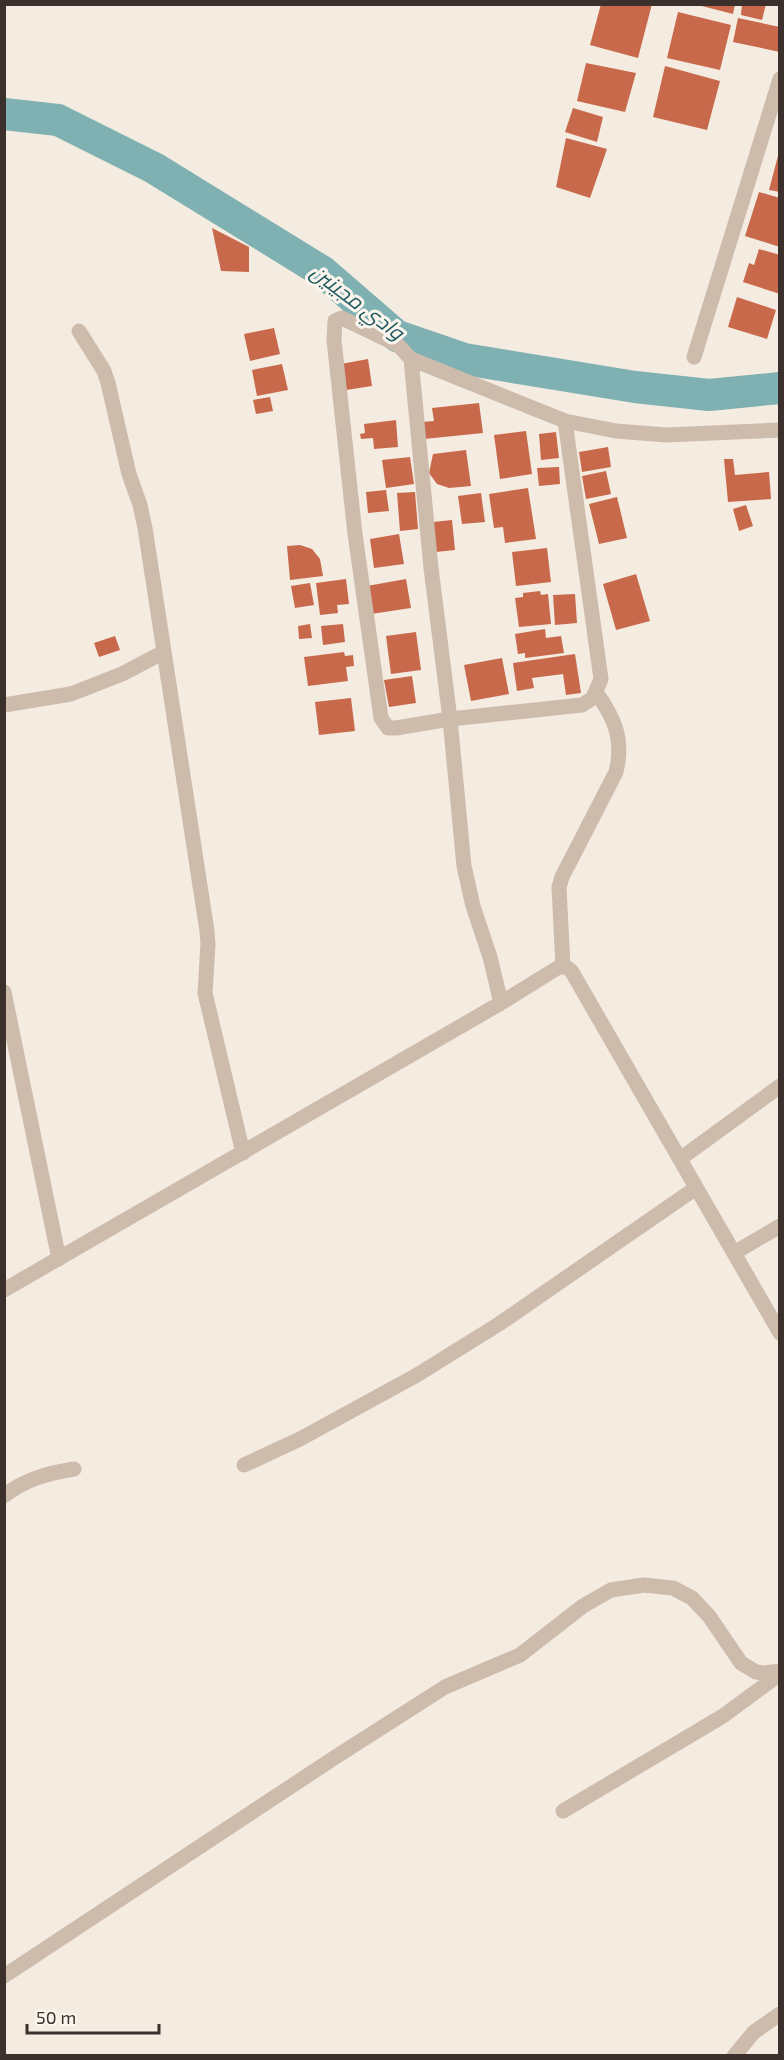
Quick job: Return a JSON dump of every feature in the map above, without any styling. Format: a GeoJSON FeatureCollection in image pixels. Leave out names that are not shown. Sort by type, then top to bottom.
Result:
{"type":"FeatureCollection","features":[{"type":"Feature","properties":{"kind":"street"},"geometry":{"type":"LineString","coordinates":[[694,357],[780,79]]}},
{"type":"Feature","properties":{"kind":"street"},"geometry":{"type":"LineString","coordinates":[[566,421],[601,679],[593,698],[582,705],[450,719],[396,729],[388,728],[381,718],[355,534],[334,340],[335,321],[342,318],[398,345],[411,359],[566,421],[616,430],[666,435],[780,430]]}},
{"type":"Feature","properties":{"kind":"street"},"geometry":{"type":"LineString","coordinates":[[79,331],[104,371],[129,474],[145,528],[207,931],[205,993],[243,1153]]}},
{"type":"Feature","properties":{"kind":"street"},"geometry":{"type":"LineString","coordinates":[[411,359],[431,568],[450,719],[464,866],[501,1004]]}},
{"type":"Feature","properties":{"kind":"street"},"geometry":{"type":"LineString","coordinates":[[4,705],[71,694],[122,674],[164,652]]}},
{"type":"Feature","properties":{"kind":"street"},"geometry":{"type":"LineString","coordinates":[[563,967],[559,887],[616,772],[619,760],[617,727],[596,692]]}},
{"type":"Feature","properties":{"kind":"street"},"geometry":{"type":"LineString","coordinates":[[4,1290],[501,1004],[559,967],[563,967],[569,968],[572,972],[780,1333]]}},
{"type":"Feature","properties":{"kind":"street"},"geometry":{"type":"LineString","coordinates":[[4,992],[58,1259]]}},
{"type":"Feature","properties":{"kind":"street"},"geometry":{"type":"LineString","coordinates":[[680,1160],[780,1086]]}},
{"type":"Feature","properties":{"kind":"street"},"geometry":{"type":"LineString","coordinates":[[244,1465],[292,1443],[417,1375],[499,1323],[696,1188]]}},
{"type":"Feature","properties":{"kind":"street"},"geometry":{"type":"LineString","coordinates":[[734,1253],[780,1226]]}},
{"type":"Feature","properties":{"kind":"street"},"geometry":{"type":"LineString","coordinates":[[4,1496],[46,1474],[74,1469]]}},
{"type":"Feature","properties":{"kind":"street"},"geometry":{"type":"LineString","coordinates":[[4,1976],[445,1687],[520,1655],[583,1606],[611,1590],[644,1585],[673,1588],[692,1599],[709,1617],[741,1663],[764,1674],[780,1672]]}},
{"type":"Feature","properties":{"kind":"street"},"geometry":{"type":"LineString","coordinates":[[563,1811],[723,1716],[780,1672]]}},
{"type":"Feature","properties":{"kind":"street"},"geometry":{"type":"LineString","coordinates":[[734,2055],[754,2032],[780,2014]]}},
{"type":"Feature","properties":{"kind":"building"},"geometry":{"type":"Polygon","coordinates":[[[601,4],[652,4],[638,58],[590,45],[601,4]]]}},
{"type":"Feature","properties":{"kind":"building"},"geometry":{"type":"Polygon","coordinates":[[[694,4],[735,4],[733,14],[694,4]]]}},
{"type":"Feature","properties":{"kind":"building"},"geometry":{"type":"Polygon","coordinates":[[[742,4],[766,4],[762,20],[741,15],[742,4]]]}},
{"type":"Feature","properties":{"kind":"building"},"geometry":{"type":"Polygon","coordinates":[[[678,12],[731,25],[720,70],[667,58],[678,12]]]}},
{"type":"Feature","properties":{"kind":"building"},"geometry":{"type":"Polygon","coordinates":[[[738,18],[780,27],[780,52],[733,42],[738,18]]]}},
{"type":"Feature","properties":{"kind":"building"},"geometry":{"type":"Polygon","coordinates":[[[586,63],[636,73],[625,112],[577,101],[586,63]]]}},
{"type":"Feature","properties":{"kind":"building"},"geometry":{"type":"Polygon","coordinates":[[[665,66],[720,81],[707,130],[653,117],[665,66]]]}},
{"type":"Feature","properties":{"kind":"building"},"geometry":{"type":"Polygon","coordinates":[[[573,108],[603,117],[597,142],[565,132],[573,108]]]}},
{"type":"Feature","properties":{"kind":"building"},"geometry":{"type":"Polygon","coordinates":[[[566,138],[607,149],[590,198],[556,187],[566,138]]]}},
{"type":"Feature","properties":{"kind":"building"},"geometry":{"type":"Polygon","coordinates":[[[780,152],[780,192],[769,190],[780,152]]]}},
{"type":"Feature","properties":{"kind":"building"},"geometry":{"type":"Polygon","coordinates":[[[759,192],[780,198],[780,247],[745,236],[759,192]]]}},
{"type":"Feature","properties":{"kind":"building"},"geometry":{"type":"Polygon","coordinates":[[[212,228],[249,247],[249,272],[221,271],[212,228]]]}},
{"type":"Feature","properties":{"kind":"building"},"geometry":{"type":"Polygon","coordinates":[[[759,249],[780,255],[780,294],[743,282],[749,263],[754,265],[759,249]]]}},
{"type":"Feature","properties":{"kind":"building"},"geometry":{"type":"Polygon","coordinates":[[[737,297],[776,310],[767,339],[728,327],[737,297]]]}},
{"type":"Feature","properties":{"kind":"building"},"geometry":{"type":"Polygon","coordinates":[[[274,328],[280,354],[250,361],[244,334],[274,328]]]}},
{"type":"Feature","properties":{"kind":"building"},"geometry":{"type":"Polygon","coordinates":[[[368,359],[372,386],[346,390],[341,364],[368,359]]]}},
{"type":"Feature","properties":{"kind":"building"},"geometry":{"type":"Polygon","coordinates":[[[282,364],[288,390],[257,396],[252,370],[282,364]]]}},
{"type":"Feature","properties":{"kind":"building"},"geometry":{"type":"Polygon","coordinates":[[[270,397],[273,411],[256,414],[253,400],[270,397]]]}},
{"type":"Feature","properties":{"kind":"building"},"geometry":{"type":"Polygon","coordinates":[[[479,403],[483,433],[424,439],[422,422],[434,421],[432,408],[479,403]]]}},
{"type":"Feature","properties":{"kind":"building"},"geometry":{"type":"Polygon","coordinates":[[[396,420],[398,447],[374,449],[373,438],[361,439],[360,434],[365,433],[364,424],[396,420]]]}},
{"type":"Feature","properties":{"kind":"building"},"geometry":{"type":"Polygon","coordinates":[[[526,431],[532,474],[500,479],[494,435],[526,431]]]}},
{"type":"Feature","properties":{"kind":"building"},"geometry":{"type":"Polygon","coordinates":[[[556,432],[559,458],[541,460],[539,434],[556,432]]]}},
{"type":"Feature","properties":{"kind":"building"},"geometry":{"type":"Polygon","coordinates":[[[608,447],[611,467],[582,472],[579,452],[608,447]]]}},
{"type":"Feature","properties":{"kind":"building"},"geometry":{"type":"Polygon","coordinates":[[[466,450],[471,486],[449,488],[437,484],[429,473],[433,454],[466,450]]]}},
{"type":"Feature","properties":{"kind":"building"},"geometry":{"type":"Polygon","coordinates":[[[410,457],[414,484],[386,488],[382,460],[410,457]]]}},
{"type":"Feature","properties":{"kind":"building"},"geometry":{"type":"Polygon","coordinates":[[[724,459],[733,459],[735,475],[769,472],[771,499],[728,502],[724,459]]]}},
{"type":"Feature","properties":{"kind":"building"},"geometry":{"type":"Polygon","coordinates":[[[559,467],[560,484],[539,486],[537,468],[559,467]]]}},
{"type":"Feature","properties":{"kind":"building"},"geometry":{"type":"Polygon","coordinates":[[[606,471],[611,494],[586,499],[582,476],[606,471]]]}},
{"type":"Feature","properties":{"kind":"building"},"geometry":{"type":"Polygon","coordinates":[[[528,488],[536,539],[505,543],[503,527],[494,528],[489,494],[528,488]]]}},
{"type":"Feature","properties":{"kind":"building"},"geometry":{"type":"Polygon","coordinates":[[[386,490],[389,511],[368,513],[366,492],[386,490]]]}},
{"type":"Feature","properties":{"kind":"building"},"geometry":{"type":"Polygon","coordinates":[[[415,492],[418,529],[400,531],[397,493],[415,492]]]}},
{"type":"Feature","properties":{"kind":"building"},"geometry":{"type":"Polygon","coordinates":[[[481,493],[485,522],[462,524],[458,496],[481,493]]]}},
{"type":"Feature","properties":{"kind":"building"},"geometry":{"type":"Polygon","coordinates":[[[617,497],[627,538],[599,544],[589,504],[617,497]]]}},
{"type":"Feature","properties":{"kind":"building"},"geometry":{"type":"Polygon","coordinates":[[[746,505],[753,526],[739,531],[733,509],[746,505]]]}},
{"type":"Feature","properties":{"kind":"building"},"geometry":{"type":"Polygon","coordinates":[[[452,520],[455,550],[436,552],[433,522],[452,520]]]}},
{"type":"Feature","properties":{"kind":"building"},"geometry":{"type":"Polygon","coordinates":[[[399,534],[404,564],[374,568],[370,539],[399,534]]]}},
{"type":"Feature","properties":{"kind":"building"},"geometry":{"type":"Polygon","coordinates":[[[300,545],[312,549],[320,559],[323,576],[290,580],[287,546],[300,545]]]}},
{"type":"Feature","properties":{"kind":"building"},"geometry":{"type":"Polygon","coordinates":[[[547,548],[551,582],[516,586],[512,552],[547,548]]]}},
{"type":"Feature","properties":{"kind":"building"},"geometry":{"type":"Polygon","coordinates":[[[636,574],[650,621],[616,630],[603,584],[636,574]]]}},
{"type":"Feature","properties":{"kind":"building"},"geometry":{"type":"Polygon","coordinates":[[[346,579],[349,604],[337,605],[338,613],[320,615],[316,583],[346,579]]]}},
{"type":"Feature","properties":{"kind":"building"},"geometry":{"type":"Polygon","coordinates":[[[406,579],[411,608],[371,614],[367,586],[406,579]]]}},
{"type":"Feature","properties":{"kind":"building"},"geometry":{"type":"Polygon","coordinates":[[[310,583],[314,605],[295,608],[291,586],[310,583]]]}},
{"type":"Feature","properties":{"kind":"building"},"geometry":{"type":"Polygon","coordinates":[[[540,591],[541,595],[548,594],[551,624],[519,627],[515,598],[523,597],[523,593],[540,591]]]}},
{"type":"Feature","properties":{"kind":"building"},"geometry":{"type":"Polygon","coordinates":[[[575,594],[577,623],[555,625],[553,595],[575,594]]]}},
{"type":"Feature","properties":{"kind":"building"},"geometry":{"type":"Polygon","coordinates":[[[310,624],[312,638],[299,639],[298,626],[310,624]]]}},
{"type":"Feature","properties":{"kind":"building"},"geometry":{"type":"Polygon","coordinates":[[[343,624],[345,642],[323,645],[321,626],[343,624]]]}},
{"type":"Feature","properties":{"kind":"building"},"geometry":{"type":"Polygon","coordinates":[[[545,629],[546,638],[561,636],[564,653],[525,658],[525,653],[518,654],[515,634],[545,629]]]}},
{"type":"Feature","properties":{"kind":"building"},"geometry":{"type":"Polygon","coordinates":[[[416,632],[421,670],[391,674],[386,636],[416,632]]]}},
{"type":"Feature","properties":{"kind":"building"},"geometry":{"type":"Polygon","coordinates":[[[115,636],[120,650],[99,657],[94,643],[115,636]]]}},
{"type":"Feature","properties":{"kind":"building"},"geometry":{"type":"Polygon","coordinates":[[[344,652],[345,656],[353,655],[354,666],[346,667],[348,681],[308,686],[304,657],[344,652]]]}},
{"type":"Feature","properties":{"kind":"building"},"geometry":{"type":"Polygon","coordinates":[[[575,654],[581,693],[566,695],[563,674],[532,678],[534,688],[517,691],[513,663],[575,654]]]}},
{"type":"Feature","properties":{"kind":"building"},"geometry":{"type":"Polygon","coordinates":[[[502,658],[509,694],[471,701],[464,665],[502,658]]]}},
{"type":"Feature","properties":{"kind":"building"},"geometry":{"type":"Polygon","coordinates":[[[412,676],[416,703],[389,707],[384,680],[412,676]]]}},
{"type":"Feature","properties":{"kind":"building"},"geometry":{"type":"Polygon","coordinates":[[[351,698],[355,731],[319,735],[315,702],[351,698]]]}},
{"type":"Feature","properties":{"kind":"waterway","name":"وادي مجينين"},"geometry":{"type":"LineString","coordinates":[[4,114],[58,120],[154,168],[323,272],[397,336],[464,359],[635,387],[709,395],[780,388]]}}]}
